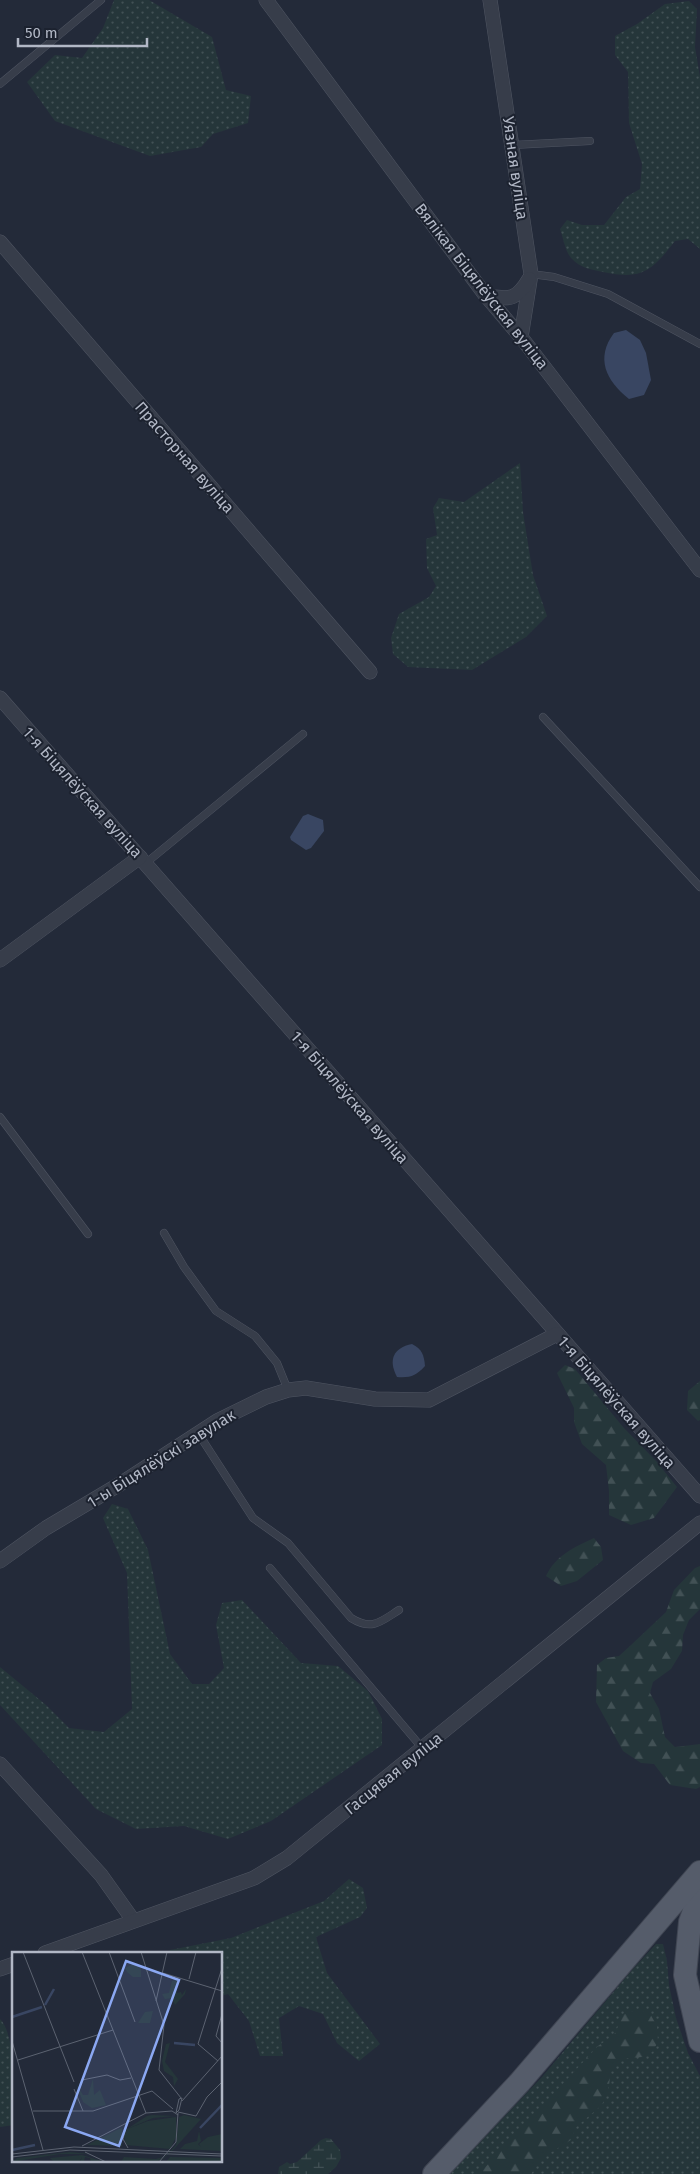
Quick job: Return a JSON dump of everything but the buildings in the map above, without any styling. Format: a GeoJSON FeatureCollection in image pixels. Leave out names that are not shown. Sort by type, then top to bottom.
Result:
{"type":"FeatureCollection","features":[{"type":"Feature","properties":{"kind":"main road"},"geometry":{"type":"LineString","coordinates":[[434,2174],[520,2082],[700,1872]]}},
{"type":"Feature","properties":{"kind":"main road"},"geometry":{"type":"LineString","coordinates":[[700,1894],[690,1922],[685,1975],[700,2041]]}},
{"type":"Feature","properties":{"kind":"street","name":"Вялікая Біцялёўская вуліца"},"geometry":{"type":"LineString","coordinates":[[266,0],[486,296],[521,337],[700,570]]}},
{"type":"Feature","properties":{"kind":"street","name":"Уязная вуліца"},"geometry":{"type":"LineString","coordinates":[[490,0],[531,274],[521,337]]}},
{"type":"Feature","properties":{"kind":"street","name":"Прасторная вуліца"},"geometry":{"type":"LineString","coordinates":[[0,242],[370,672]]}},
{"type":"Feature","properties":{"kind":"street"},"geometry":{"type":"LineString","coordinates":[[486,296],[510,299],[521,292],[531,274]]}},
{"type":"Feature","properties":{"kind":"street","name":"1-я Біцялёўская вуліца"},"geometry":{"type":"LineString","coordinates":[[0,698],[700,1496]]}},
{"type":"Feature","properties":{"kind":"street"},"geometry":{"type":"LineString","coordinates":[[0,960],[143,860]]}},
{"type":"Feature","properties":{"kind":"street","name":"1-ы Біцялёўскі завулак"},"geometry":{"type":"LineString","coordinates":[[0,1561],[46,1528],[120,1484],[217,1421],[250,1405],[288,1390],[306,1388],[375,1399],[429,1400],[557,1334]]}},
{"type":"Feature","properties":{"kind":"street","name":"Гасцявая вуліца"},"geometry":{"type":"LineString","coordinates":[[48,1952],[254,1878],[287,1858],[700,1523]]}},
{"type":"Feature","properties":{"kind":"street"},"geometry":{"type":"LineString","coordinates":[[0,1764],[101,1875],[133,1920]]}},
{"type":"Feature","properties":{"kind":"street"},"geometry":{"type":"LineString","coordinates":[[0,1969],[12,1965]]}},
{"type":"Feature","properties":{"kind":"lane"},"geometry":{"type":"LineString","coordinates":[[0,84],[101,0]]}},
{"type":"Feature","properties":{"kind":"lane"},"geometry":{"type":"LineString","coordinates":[[513,145],[590,141]]}},
{"type":"Feature","properties":{"kind":"lane"},"geometry":{"type":"LineString","coordinates":[[531,274],[554,277],[608,294],[700,344]]}},
{"type":"Feature","properties":{"kind":"lane"},"geometry":{"type":"LineString","coordinates":[[543,717],[700,887]]}},
{"type":"Feature","properties":{"kind":"lane"},"geometry":{"type":"LineString","coordinates":[[143,860],[303,734]]}},
{"type":"Feature","properties":{"kind":"lane"},"geometry":{"type":"LineString","coordinates":[[0,1117],[88,1234]]}},
{"type":"Feature","properties":{"kind":"lane"},"geometry":{"type":"LineString","coordinates":[[164,1233],[184,1267],[216,1311],[255,1336],[277,1363],[288,1390]]}},
{"type":"Feature","properties":{"kind":"lane"},"geometry":{"type":"LineString","coordinates":[[198,1433],[253,1518],[288,1543],[351,1618],[362,1625],[372,1625],[398,1610]]}},
{"type":"Feature","properties":{"kind":"lane"},"geometry":{"type":"LineString","coordinates":[[270,1568],[423,1749]]}},
{"type":"Feature","properties":{"kind":"green space"},"geometry":{"type":"Polygon","coordinates":[[[114,0],[149,0],[212,37],[226,90],[251,96],[248,123],[213,134],[201,147],[150,156],[55,121],[27,82],[55,55],[82,58],[103,28],[114,0]]]}},
{"type":"Feature","properties":{"kind":"green space"},"geometry":{"type":"Polygon","coordinates":[[[689,1],[697,9],[695,47],[700,77],[700,249],[688,239],[675,241],[652,267],[637,274],[616,274],[586,268],[574,261],[569,255],[560,229],[567,220],[582,225],[604,225],[626,197],[640,189],[642,164],[629,123],[628,72],[615,55],[615,36],[637,24],[665,4],[689,1]]]}},
{"type":"Feature","properties":{"kind":"green space"},"geometry":{"type":"Polygon","coordinates":[[[520,463],[523,512],[533,575],[547,616],[526,637],[472,670],[408,667],[393,654],[391,638],[399,614],[429,597],[436,586],[427,568],[426,539],[437,535],[433,508],[439,498],[464,502],[520,463]]]}},
{"type":"Feature","properties":{"kind":"green space"},"geometry":{"type":"Polygon","coordinates":[[[565,1365],[575,1369],[624,1428],[656,1461],[677,1487],[654,1518],[631,1525],[609,1515],[606,1465],[582,1444],[574,1422],[574,1408],[557,1373],[565,1365]]]}},
{"type":"Feature","properties":{"kind":"green space"},"geometry":{"type":"Polygon","coordinates":[[[700,1381],[700,1420],[698,1421],[687,1410],[688,1391],[700,1381]]]}},
{"type":"Feature","properties":{"kind":"green space"},"geometry":{"type":"Polygon","coordinates":[[[112,1504],[128,1509],[148,1550],[170,1654],[192,1684],[209,1684],[224,1668],[216,1625],[222,1603],[242,1600],[301,1663],[338,1666],[368,1691],[382,1719],[382,1745],[271,1821],[228,1839],[184,1826],[136,1829],[96,1809],[0,1705],[0,1667],[46,1705],[69,1728],[104,1732],[132,1709],[127,1573],[103,1518],[112,1504]]]}},
{"type":"Feature","properties":{"kind":"green space"},"geometry":{"type":"Polygon","coordinates":[[[594,1538],[601,1547],[603,1560],[577,1581],[561,1586],[546,1576],[554,1563],[560,1558],[572,1549],[594,1538]]]}},
{"type":"Feature","properties":{"kind":"green space"},"geometry":{"type":"Polygon","coordinates":[[[700,1566],[700,1609],[689,1620],[683,1635],[682,1651],[671,1669],[653,1682],[650,1693],[659,1709],[665,1737],[675,1747],[700,1744],[700,1787],[696,1789],[670,1785],[654,1764],[641,1763],[623,1751],[596,1702],[597,1665],[606,1658],[619,1656],[666,1612],[674,1590],[695,1568],[700,1566]]]}},
{"type":"Feature","properties":{"kind":"green space"},"geometry":{"type":"Polygon","coordinates":[[[349,1879],[363,1888],[367,1908],[360,1917],[316,1937],[327,1973],[380,2044],[359,2061],[337,2043],[323,2014],[299,2006],[279,2018],[283,2056],[260,2056],[249,2021],[228,1994],[222,1996],[222,1952],[169,1952],[170,1950],[231,1938],[324,1901],[349,1879]]]}},
{"type":"Feature","properties":{"kind":"green space"},"geometry":{"type":"Polygon","coordinates":[[[656,1944],[663,1944],[676,2018],[688,2053],[700,2076],[700,2174],[450,2174],[542,2077],[656,1944]]]}},
{"type":"Feature","properties":{"kind":"green space"},"geometry":{"type":"Polygon","coordinates":[[[636,2010],[649,2012],[657,2026],[658,2042],[652,2052],[642,2057],[618,2059],[611,2067],[609,2086],[602,2105],[576,2127],[571,2140],[542,2158],[531,2174],[479,2174],[598,2046],[614,2035],[624,2014],[636,2010]]]}},
{"type":"Feature","properties":{"kind":"green space"},"geometry":{"type":"Polygon","coordinates":[[[0,2019],[5,2027],[12,2053],[12,2125],[0,2127],[0,2019]]]}},
{"type":"Feature","properties":{"kind":"green space"},"geometry":{"type":"Polygon","coordinates":[[[331,2139],[340,2150],[341,2158],[336,2167],[328,2174],[278,2174],[279,2167],[287,2162],[290,2164],[297,2162],[321,2140],[331,2139]]]}},
{"type":"Feature","properties":{"kind":"water"},"geometry":{"type":"Polygon","coordinates":[[[626,330],[640,340],[646,353],[651,380],[644,395],[629,399],[614,385],[609,377],[604,360],[608,342],[614,333],[626,330]]]}},
{"type":"Feature","properties":{"kind":"water"},"geometry":{"type":"Polygon","coordinates":[[[308,814],[323,820],[324,831],[311,848],[306,850],[291,840],[290,837],[303,816],[308,814]]]}},
{"type":"Feature","properties":{"kind":"water"},"geometry":{"type":"Polygon","coordinates":[[[412,1344],[422,1353],[425,1366],[412,1376],[397,1377],[393,1365],[394,1356],[400,1348],[412,1344]]]}}]}
